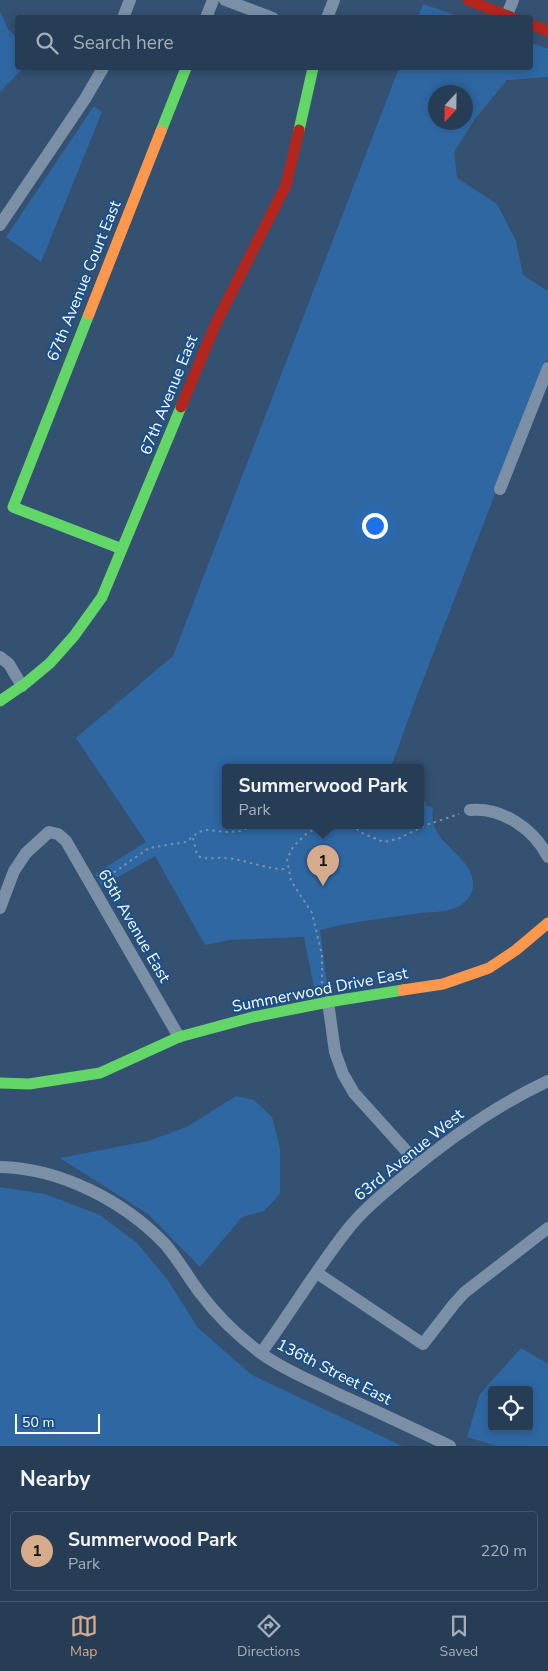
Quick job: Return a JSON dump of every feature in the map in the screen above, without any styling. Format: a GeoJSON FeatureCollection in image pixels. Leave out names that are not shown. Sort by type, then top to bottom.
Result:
{"type":"FeatureCollection","features":[{"type":"Feature","properties":{"kind":"street"},"geometry":{"type":"LineString","coordinates":[[124,15],[130,0]]}},
{"type":"Feature","properties":{"kind":"street"},"geometry":{"type":"LineString","coordinates":[[207,15],[212,0]]}},
{"type":"Feature","properties":{"kind":"street"},"geometry":{"type":"LineString","coordinates":[[225,0],[264,15]]}},
{"type":"Feature","properties":{"kind":"street"},"geometry":{"type":"LineString","coordinates":[[328,15],[334,0]]}},
{"type":"Feature","properties":{"kind":"street"},"geometry":{"type":"LineString","coordinates":[[468,0],[507,15]]}},
{"type":"Feature","properties":{"kind":"street"},"geometry":{"type":"LineString","coordinates":[[510,15],[513,0]]}},
{"type":"Feature","properties":{"kind":"street"},"geometry":{"type":"LineString","coordinates":[[533,25],[548,31]]}},
{"type":"Feature","properties":{"kind":"street"},"geometry":{"type":"LineString","coordinates":[[0,225],[85,99],[101,70]]}},
{"type":"Feature","properties":{"kind":"street","name":"67th Avenue Court East"},"geometry":{"type":"LineString","coordinates":[[122,549],[13,506],[185,70]]}},
{"type":"Feature","properties":{"kind":"street","name":"67th Avenue East"},"geometry":{"type":"LineString","coordinates":[[0,701],[40,671],[65,646],[86,621],[102,597],[216,323],[286,185],[313,70]]}},
{"type":"Feature","properties":{"kind":"street"},"geometry":{"type":"LineString","coordinates":[[500,489],[548,368]]}},
{"type":"Feature","properties":{"kind":"street"},"geometry":{"type":"LineString","coordinates":[[0,657],[9,664],[22,686]]}},
{"type":"Feature","properties":{"kind":"street"},"geometry":{"type":"LineString","coordinates":[[470,810],[483,809],[501,814],[515,822],[537,842],[548,857]]}},
{"type":"Feature","properties":{"kind":"street","name":"65th Avenue East"},"geometry":{"type":"LineString","coordinates":[[0,908],[14,871],[26,853],[49,832],[58,834],[66,841],[179,1037]]}},
{"type":"Feature","properties":{"kind":"street","name":"Summerwood Drive East"},"geometry":{"type":"LineString","coordinates":[[0,1083],[29,1084],[100,1073],[179,1037],[253,1017],[326,1002],[443,984],[464,978],[489,968],[548,923]]}},
{"type":"Feature","properties":{"kind":"street"},"geometry":{"type":"LineString","coordinates":[[326,1002],[335,1052],[342,1074],[354,1093],[418,1164]]}},
{"type":"Feature","properties":{"kind":"street","name":"63rd Avenue West"},"geometry":{"type":"LineString","coordinates":[[261,1353],[349,1228],[361,1214],[418,1164],[484,1115],[548,1081]]}},
{"type":"Feature","properties":{"kind":"street","name":"136th Street East"},"geometry":{"type":"LineString","coordinates":[[0,1167],[34,1171],[58,1178],[106,1198],[129,1214],[165,1244],[208,1303],[228,1326],[261,1353],[304,1377],[450,1446]]}},
{"type":"Feature","properties":{"kind":"street"},"geometry":{"type":"LineString","coordinates":[[317,1273],[423,1344],[454,1304],[466,1292],[547,1231]]}},
{"type":"Feature","properties":{"kind":"path"},"geometry":{"type":"LineString","coordinates":[[424,826],[470,810]]}},
{"type":"Feature","properties":{"kind":"path"},"geometry":{"type":"LineString","coordinates":[[92,885],[149,848],[186,842],[199,832],[206,830],[228,832],[243,829]]}},
{"type":"Feature","properties":{"kind":"path"},"geometry":{"type":"LineString","coordinates":[[314,829],[292,847],[286,859],[291,881],[312,913],[322,955],[322,982],[326,1002]]}},
{"type":"Feature","properties":{"kind":"path"},"geometry":{"type":"LineString","coordinates":[[357,829],[384,842],[400,838],[417,829]]}},
{"type":"Feature","properties":{"kind":"path"},"geometry":{"type":"LineString","coordinates":[[193,837],[197,855],[201,858],[230,858],[260,866],[288,868]]}},
{"type":"Feature","properties":{"kind":"shaded area"},"geometry":{"type":"Polygon","coordinates":[[[423,4],[455,15],[419,15],[423,4]]]}},
{"type":"Feature","properties":{"kind":"shaded area"},"geometry":{"type":"Polygon","coordinates":[[[0,11],[8,29],[15,36],[15,70],[21,70],[0,92],[0,11]]]}},
{"type":"Feature","properties":{"kind":"shaded area"},"geometry":{"type":"Polygon","coordinates":[[[533,44],[548,49],[548,77],[507,80],[473,122],[473,85],[428,85],[428,130],[468,130],[454,152],[457,178],[497,204],[516,241],[523,275],[548,291],[548,357],[392,764],[222,764],[222,829],[424,829],[424,801],[426,802],[426,805],[433,808],[433,821],[443,841],[467,866],[472,875],[473,889],[470,896],[462,905],[452,909],[370,920],[320,930],[328,990],[315,992],[304,937],[230,940],[205,945],[155,856],[102,886],[95,874],[146,842],[76,738],[173,656],[398,70],[533,70],[533,44]]]}},
{"type":"Feature","properties":{"kind":"shaded area"},"geometry":{"type":"Polygon","coordinates":[[[94,106],[102,112],[41,262],[6,237],[94,106]]]}},
{"type":"Feature","properties":{"kind":"shaded area"},"geometry":{"type":"Polygon","coordinates":[[[236,1096],[254,1100],[272,1117],[280,1149],[280,1194],[264,1211],[242,1217],[200,1267],[148,1214],[60,1158],[148,1141],[187,1127],[236,1096]]]}},
{"type":"Feature","properties":{"kind":"shaded area"},"geometry":{"type":"Polygon","coordinates":[[[0,1187],[45,1194],[100,1215],[137,1243],[167,1279],[198,1328],[252,1375],[402,1446],[0,1446],[0,1187]]]}},
{"type":"Feature","properties":{"kind":"shaded area"},"geometry":{"type":"Polygon","coordinates":[[[521,1348],[548,1364],[548,1446],[497,1446],[467,1437],[480,1394],[521,1348]]]}},
{"type":"Feature","properties":{"kind":"traffic: fast"},"geometry":{"type":"LineString","coordinates":[[161,131],[185,70]]}},
{"type":"Feature","properties":{"kind":"traffic: fast"},"geometry":{"type":"LineString","coordinates":[[299,130],[313,70]]}},
{"type":"Feature","properties":{"kind":"traffic: fast"},"geometry":{"type":"LineString","coordinates":[[89,314],[13,507],[122,549]]}},
{"type":"Feature","properties":{"kind":"traffic: fast"},"geometry":{"type":"LineString","coordinates":[[0,701],[50,663],[74,636],[102,597],[181,407]]}},
{"type":"Feature","properties":{"kind":"traffic: fast"},"geometry":{"type":"LineString","coordinates":[[0,1083],[29,1084],[100,1073],[179,1037],[253,1017],[403,990]]}},
{"type":"Feature","properties":{"kind":"traffic: slow"},"geometry":{"type":"LineString","coordinates":[[89,314],[161,131]]}},
{"type":"Feature","properties":{"kind":"traffic: slow"},"geometry":{"type":"LineString","coordinates":[[403,990],[443,984],[489,968],[516,950],[548,923]]}},
{"type":"Feature","properties":{"kind":"traffic: jam"},"geometry":{"type":"LineString","coordinates":[[468,0],[506,15]]}},
{"type":"Feature","properties":{"kind":"traffic: jam"},"geometry":{"type":"LineString","coordinates":[[533,25],[548,31]]}},
{"type":"Feature","properties":{"kind":"traffic: jam"},"geometry":{"type":"LineString","coordinates":[[181,407],[216,323],[286,185],[299,130]]}},
{"type":"Feature","properties":{"kind":"place","name":"Summerwood Park"},"geometry":{"type":"Point","coordinates":[323,886]}}]}
